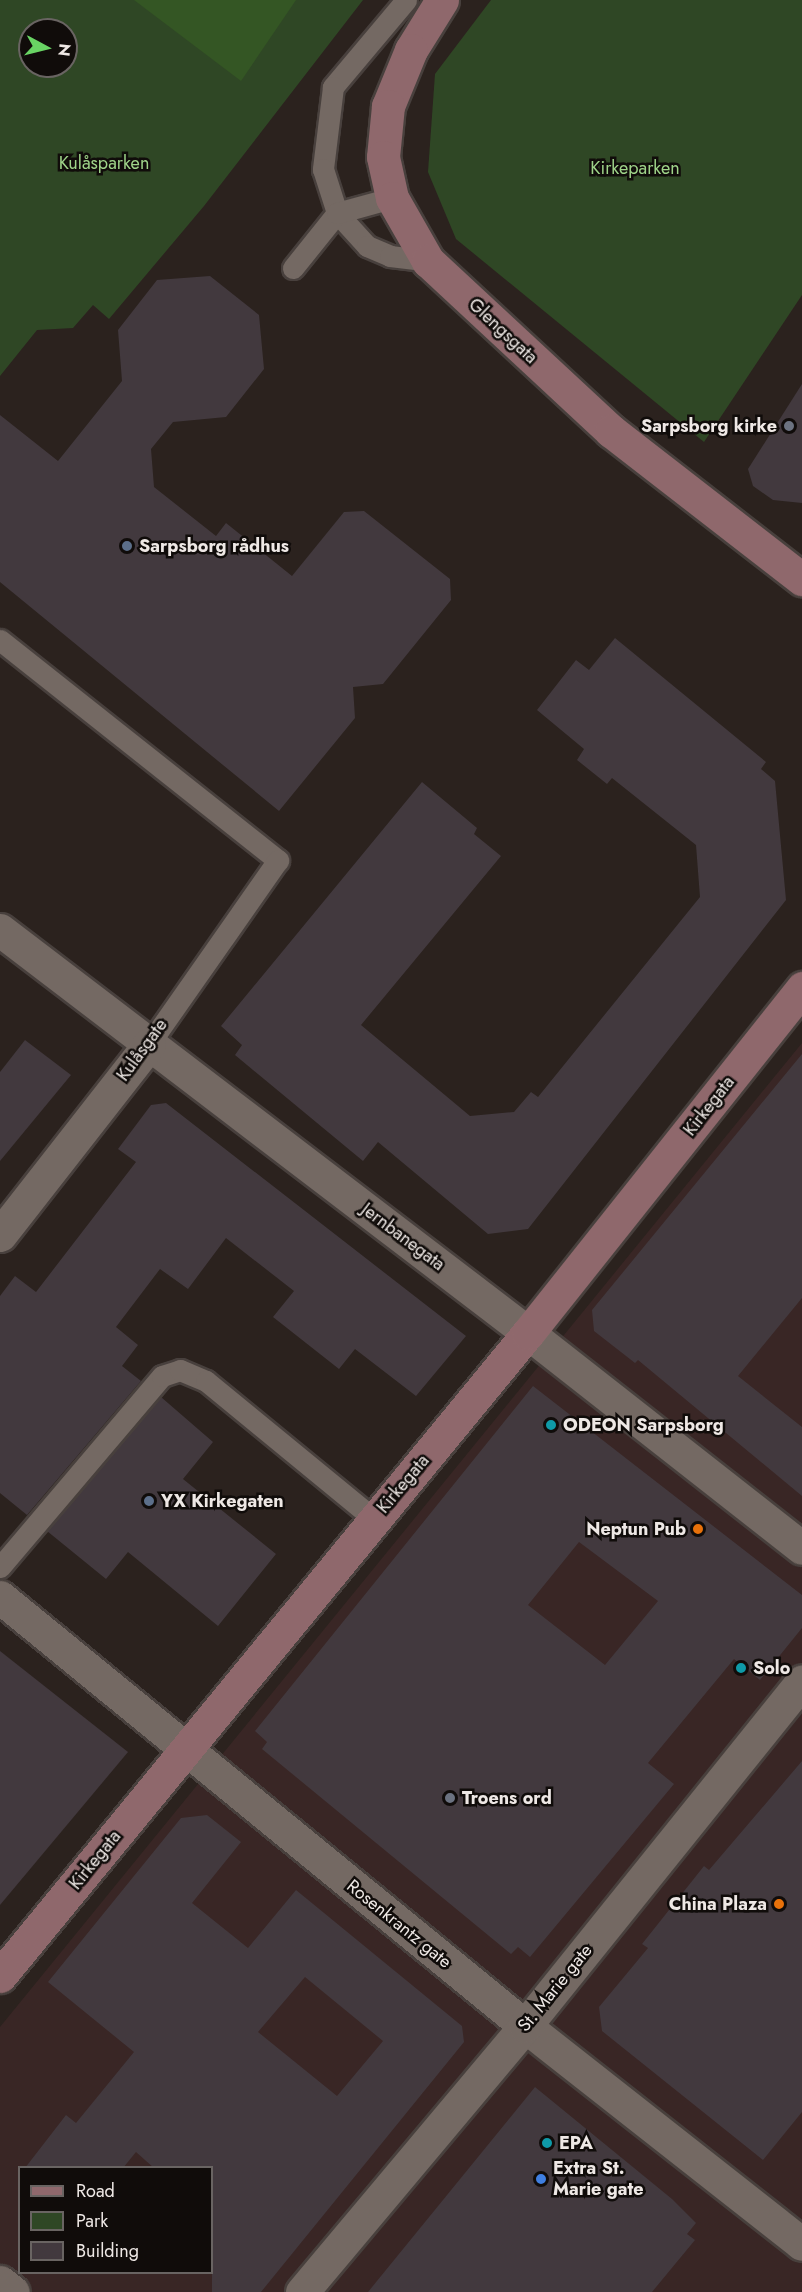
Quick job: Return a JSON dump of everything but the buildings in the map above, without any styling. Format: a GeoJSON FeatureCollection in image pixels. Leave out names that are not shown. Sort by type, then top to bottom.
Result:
{"type":"FeatureCollection","features":[{"type":"Feature","properties":{"kind":"street","name":"Glengsgata"},"geometry":{"type":"LineString","coordinates":[[442,0],[411,50],[388,106],[383,157],[392,198],[428,261],[611,431],[802,579]]}},
{"type":"Feature","properties":{"kind":"street","name":"Jernbanegata"},"geometry":{"type":"LineString","coordinates":[[0,930],[528,1333],[802,1548]]}},
{"type":"Feature","properties":{"kind":"street","name":"Kirkegata"},"geometry":{"type":"LineString","coordinates":[[0,1976],[528,1333],[802,988]]}},
{"type":"Feature","properties":{"kind":"street","name":"Kulåsgate"},"geometry":{"type":"LineString","coordinates":[[0,1235],[148,1044]]}},
{"type":"Feature","properties":{"kind":"street","name":"Rosenkrantz gate"},"geometry":{"type":"LineString","coordinates":[[0,1597],[184,1750],[525,2026],[802,2244]]}},
{"type":"Feature","properties":{"kind":"street","name":"St. Marie gate"},"geometry":{"type":"LineString","coordinates":[[302,2292],[525,2026],[802,1681]]}},
{"type":"Feature","properties":{"kind":"street"},"geometry":{"type":"LineString","coordinates":[[0,2282],[13,2292]]}},
{"type":"Feature","properties":{"kind":"lane"},"geometry":{"type":"LineString","coordinates":[[406,0],[333,87],[323,169],[337,213],[368,246],[390,256],[428,261]]}},
{"type":"Feature","properties":{"kind":"lane"},"geometry":{"type":"LineString","coordinates":[[293,268],[337,213],[392,198]]}},
{"type":"Feature","properties":{"kind":"lane","name":"Kulåsgate"},"geometry":{"type":"LineString","coordinates":[[0,640],[278,860],[148,1044]]}},
{"type":"Feature","properties":{"kind":"lane"},"geometry":{"type":"LineString","coordinates":[[0,1567],[162,1376],[180,1370],[206,1381],[374,1519]]}},
{"type":"Feature","properties":{"kind":"shaded area"},"geometry":{"type":"Polygon","coordinates":[[[802,1043],[802,2292],[0,2292],[0,2027],[802,1043]]]}},
{"type":"Feature","properties":{"kind":"green space","name":"Kulåsparken"},"geometry":{"type":"Polygon","coordinates":[[[0,0],[363,0],[204,206],[109,319],[93,305],[73,328],[37,330],[0,376],[0,0]]]}},
{"type":"Feature","properties":{"kind":"green space"},"geometry":{"type":"Polygon","coordinates":[[[134,0],[296,0],[241,81],[134,0]]]}},
{"type":"Feature","properties":{"kind":"green space","name":"Kirkeparken"},"geometry":{"type":"Polygon","coordinates":[[[491,0],[802,0],[802,295],[704,442],[456,239],[428,172],[435,74],[491,0]]]}},
{"type":"Feature","properties":{"kind":"place","name":"Sarpsborg kirke"},"geometry":{"type":"Point","coordinates":[789,426]}},
{"type":"Feature","properties":{"kind":"place","name":"Sarpsborg rådhus"},"geometry":{"type":"Point","coordinates":[127,546]}},
{"type":"Feature","properties":{"kind":"place","name":"ODEON Sarpsborg"},"geometry":{"type":"Point","coordinates":[551,1425]}},
{"type":"Feature","properties":{"kind":"place","name":"YX Kirkegaten"},"geometry":{"type":"Point","coordinates":[149,1501]}},
{"type":"Feature","properties":{"kind":"place","name":"Neptun Pub"},"geometry":{"type":"Point","coordinates":[698,1529]}},
{"type":"Feature","properties":{"kind":"place","name":"Solo"},"geometry":{"type":"Point","coordinates":[741,1668]}},
{"type":"Feature","properties":{"kind":"place","name":"Troens ord"},"geometry":{"type":"Point","coordinates":[450,1798]}},
{"type":"Feature","properties":{"kind":"place","name":"China Plaza"},"geometry":{"type":"Point","coordinates":[779,1904]}},
{"type":"Feature","properties":{"kind":"place","name":"EPA"},"geometry":{"type":"Point","coordinates":[547,2143]}},
{"type":"Feature","properties":{"kind":"place","name":"Extra St. Marie gate"},"geometry":{"type":"Point","coordinates":[541,2179]}}]}
